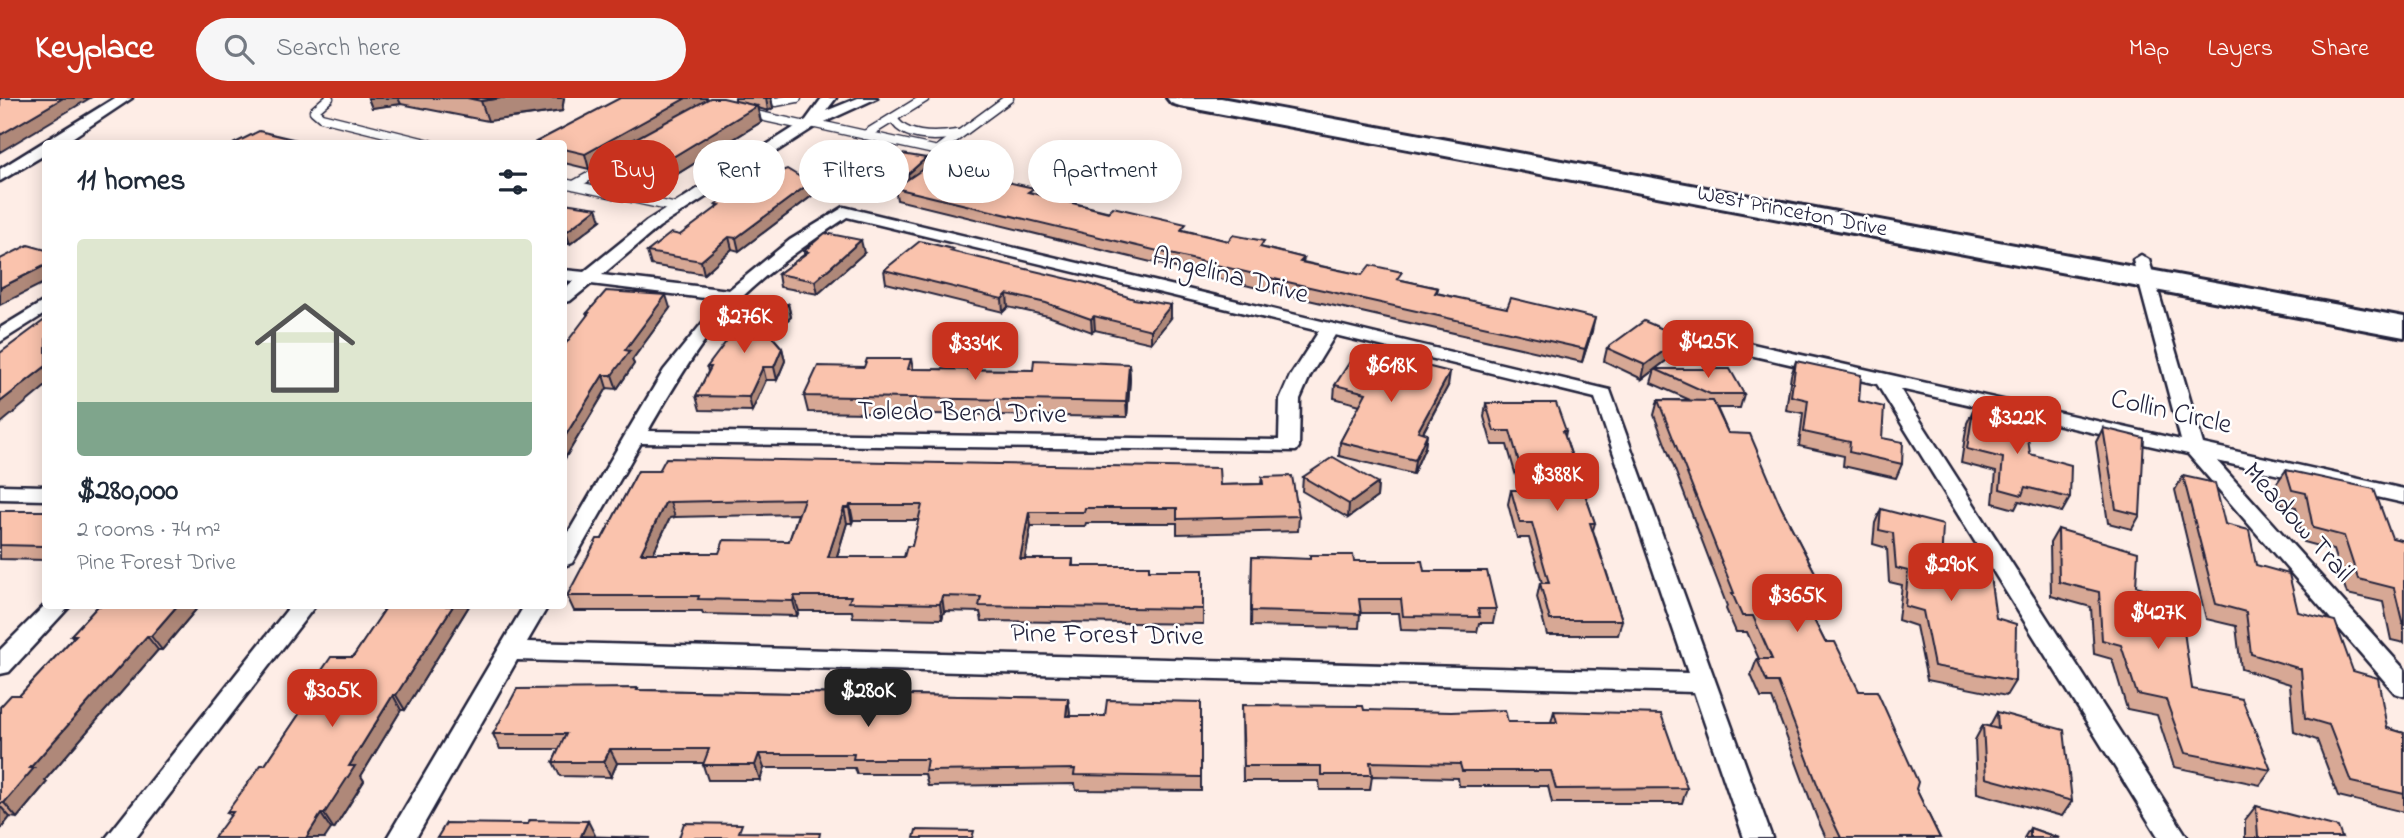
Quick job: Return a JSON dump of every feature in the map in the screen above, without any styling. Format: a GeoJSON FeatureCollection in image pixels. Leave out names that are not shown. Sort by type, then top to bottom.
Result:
{"type":"FeatureCollection","features":[{"type":"Feature","properties":{"kind":"highway","name":"West Princeton Drive"},"geometry":{"type":"LineString","coordinates":[[1180,98],[2144,269],[2404,309]]}},
{"type":"Feature","properties":{"kind":"highway","name":"West Princeton Drive"},"geometry":{"type":"LineString","coordinates":[[1256,98],[2144,269],[2404,327]]}},
{"type":"Feature","properties":{"kind":"street"},"geometry":{"type":"LineString","coordinates":[[58,140],[125,98]]}},
{"type":"Feature","properties":{"kind":"street"},"geometry":{"type":"LineString","coordinates":[[808,124],[829,98]]}},
{"type":"Feature","properties":{"kind":"street"},"geometry":{"type":"LineString","coordinates":[[567,294],[584,278],[677,208],[808,124],[870,98]]}},
{"type":"Feature","properties":{"kind":"street"},"geometry":{"type":"LineString","coordinates":[[0,176],[42,150]]}},
{"type":"Feature","properties":{"kind":"street","name":"Angelina Drive"},"geometry":{"type":"LineString","coordinates":[[733,296],[796,244],[844,212],[1604,394],[1703,683]]}},
{"type":"Feature","properties":{"kind":"street","name":"Meadow Trail"},"geometry":{"type":"LineString","coordinates":[[2144,269],[2194,448],[2404,686]]}},
{"type":"Feature","properties":{"kind":"street"},"geometry":{"type":"LineString","coordinates":[[567,275],[733,296]]}},
{"type":"Feature","properties":{"kind":"street"},"geometry":{"type":"LineString","coordinates":[[567,553],[671,374],[733,296]]}},
{"type":"Feature","properties":{"kind":"street"},"geometry":{"type":"LineString","coordinates":[[0,336],[42,308]]}},
{"type":"Feature","properties":{"kind":"street","name":"Toledo Bend Drive"},"geometry":{"type":"LineString","coordinates":[[634,438],[1289,447],[1290,399],[1300,376],[1331,329]]}},
{"type":"Feature","properties":{"kind":"street","name":"Collin Circle"},"geometry":{"type":"LineString","coordinates":[[1748,349],[2404,496]]}},
{"type":"Feature","properties":{"kind":"street"},"geometry":{"type":"LineString","coordinates":[[1884,379],[2174,838]]}},
{"type":"Feature","properties":{"kind":"street"},"geometry":{"type":"LineString","coordinates":[[0,492],[42,493]]}},
{"type":"Feature","properties":{"kind":"street"},"geometry":{"type":"LineString","coordinates":[[0,665],[55,609]]}},
{"type":"Feature","properties":{"kind":"street"},"geometry":{"type":"LineString","coordinates":[[120,838],[301,609]]}},
{"type":"Feature","properties":{"kind":"street"},"geometry":{"type":"LineString","coordinates":[[401,838],[534,609]]}},
{"type":"Feature","properties":{"kind":"street","name":"Pine Forest Drive"},"geometry":{"type":"LineString","coordinates":[[509,652],[1703,683]]}},
{"type":"Feature","properties":{"kind":"street"},"geometry":{"type":"LineString","coordinates":[[1703,683],[1758,838]]}},
{"type":"Feature","properties":{"kind":"lane"},"geometry":{"type":"LineString","coordinates":[[329,98],[314,111],[321,117],[414,140]]}},
{"type":"Feature","properties":{"kind":"lane"},"geometry":{"type":"LineString","coordinates":[[757,98],[776,102],[797,98]]}},
{"type":"Feature","properties":{"kind":"lane"},"geometry":{"type":"LineString","coordinates":[[865,135],[925,98]]}},
{"type":"Feature","properties":{"kind":"lane"},"geometry":{"type":"LineString","coordinates":[[952,140],[1009,98]]}},
{"type":"Feature","properties":{"kind":"lane"},"geometry":{"type":"LineString","coordinates":[[741,111],[923,148]]}},
{"type":"Feature","properties":{"kind":"lane"},"geometry":{"type":"LineString","coordinates":[[893,118],[897,126],[934,137],[962,133]]}},
{"type":"Feature","properties":{"kind":"lane"},"geometry":{"type":"LineString","coordinates":[[574,185],[588,177]]}},
{"type":"Feature","properties":{"kind":"lane"},"geometry":{"type":"LineString","coordinates":[[567,184],[677,208]]}},
{"type":"Feature","properties":{"kind":"building"},"geometry":{"type":"Polygon","coordinates":[[[0,98],[63,98],[0,135],[0,98]]]}},
{"type":"Feature","properties":{"kind":"building"},"geometry":{"type":"Polygon","coordinates":[[[467,98],[501,98],[481,101],[467,98]]]}},
{"type":"Feature","properties":{"kind":"building"},"geometry":{"type":"Polygon","coordinates":[[[620,98],[686,98],[610,140],[588,140],[588,152],[585,154],[567,150],[567,140],[540,140],[620,98]]]}},
{"type":"Feature","properties":{"kind":"building"},"geometry":{"type":"Polygon","coordinates":[[[710,98],[723,98],[757,106],[701,140],[693,140],[693,145],[679,153],[679,140],[633,140],[710,98]]]}},
{"type":"Feature","properties":{"kind":"building"},"geometry":{"type":"Polygon","coordinates":[[[259,131],[297,140],[241,140],[259,131]]]}},
{"type":"Feature","properties":{"kind":"building"},"geometry":{"type":"Polygon","coordinates":[[[909,155],[923,158],[923,161],[909,173],[909,155]]]}},
{"type":"Feature","properties":{"kind":"building"},"geometry":{"type":"Polygon","coordinates":[[[923,169],[923,195],[909,191],[909,179],[923,169]]]}},
{"type":"Feature","properties":{"kind":"building"},"geometry":{"type":"Polygon","coordinates":[[[785,170],[799,176],[799,191],[785,202],[785,170]]]}},
{"type":"Feature","properties":{"kind":"building"},"geometry":{"type":"Polygon","coordinates":[[[1014,183],[1028,187],[1028,203],[1072,203],[1108,212],[1113,207],[1186,224],[1181,230],[1228,241],[1233,235],[1264,241],[1260,247],[1304,258],[1300,262],[1362,275],[1370,265],[1402,272],[1397,279],[1438,288],[1435,293],[1507,308],[1511,298],[1595,318],[1585,349],[1283,281],[958,203],[1014,203],[1014,183]]]}},
{"type":"Feature","properties":{"kind":"building"},"geometry":{"type":"Polygon","coordinates":[[[567,203],[597,208],[567,231],[567,203]]]}},
{"type":"Feature","properties":{"kind":"building"},"geometry":{"type":"Polygon","coordinates":[[[783,203],[736,238],[729,237],[701,261],[647,252],[671,233],[680,235],[720,205],[716,204],[783,203]]]}},
{"type":"Feature","properties":{"kind":"building"},"geometry":{"type":"Polygon","coordinates":[[[825,233],[861,240],[815,281],[778,274],[808,252],[804,251],[825,233]]]}},
{"type":"Feature","properties":{"kind":"building"},"geometry":{"type":"Polygon","coordinates":[[[920,241],[953,249],[950,251],[1090,284],[1134,299],[1171,305],[1151,330],[1094,316],[1091,319],[1046,303],[1007,294],[1002,299],[884,270],[920,241]]]}},
{"type":"Feature","properties":{"kind":"building"},"geometry":{"type":"Polygon","coordinates":[[[28,245],[42,249],[42,267],[0,288],[0,259],[28,245]]]}},
{"type":"Feature","properties":{"kind":"building"},"geometry":{"type":"Polygon","coordinates":[[[606,291],[666,295],[625,350],[630,351],[612,375],[603,375],[567,433],[567,342],[606,291]]]}},
{"type":"Feature","properties":{"kind":"building"},"geometry":{"type":"Polygon","coordinates":[[[756,302],[788,304],[763,326],[782,348],[774,367],[763,367],[749,397],[696,396],[711,367],[707,367],[756,302]]]}},
{"type":"Feature","properties":{"kind":"building"},"geometry":{"type":"Polygon","coordinates":[[[1644,321],[1682,337],[1645,365],[1607,348],[1644,321]]]}},
{"type":"Feature","properties":{"kind":"building"},"geometry":{"type":"Polygon","coordinates":[[[42,322],[42,369],[0,402],[0,353],[42,322]]]}},
{"type":"Feature","properties":{"kind":"building"},"geometry":{"type":"Polygon","coordinates":[[[1374,353],[1450,372],[1418,431],[1427,434],[1415,460],[1340,442],[1366,393],[1335,385],[1353,357],[1370,361],[1374,353]]]}},
{"type":"Feature","properties":{"kind":"building"},"geometry":{"type":"Polygon","coordinates":[[[867,359],[911,359],[908,369],[1033,370],[1034,360],[1129,364],[1126,402],[804,396],[818,366],[864,367],[867,359]]]}},
{"type":"Feature","properties":{"kind":"building"},"geometry":{"type":"Polygon","coordinates":[[[1796,361],[1861,375],[1859,401],[1884,407],[1882,438],[1903,442],[1902,464],[1849,452],[1850,442],[1804,432],[1808,400],[1791,396],[1796,361]]]}},
{"type":"Feature","properties":{"kind":"building"},"geometry":{"type":"Polygon","coordinates":[[[1655,369],[1730,369],[1744,394],[1710,394],[1655,369]]]}},
{"type":"Feature","properties":{"kind":"building"},"geometry":{"type":"Polygon","coordinates":[[[1658,400],[1713,401],[1728,433],[1750,434],[1781,507],[1821,584],[1796,584],[1825,642],[1835,642],[1859,691],[1877,691],[1918,782],[1916,789],[1940,838],[1841,838],[1824,802],[1778,682],[1767,682],[1757,659],[1772,659],[1753,616],[1742,616],[1658,400]]]}},
{"type":"Feature","properties":{"kind":"building"},"geometry":{"type":"Polygon","coordinates":[[[1486,403],[1556,403],[1595,523],[1590,523],[1622,620],[1550,620],[1540,583],[1549,583],[1532,523],[1520,523],[1511,490],[1527,490],[1510,431],[1494,431],[1486,403]]]}},
{"type":"Feature","properties":{"kind":"building"},"geometry":{"type":"Polygon","coordinates":[[[1973,410],[2026,421],[2030,454],[2071,465],[2070,498],[2025,487],[2022,495],[2000,489],[2003,458],[1967,449],[1973,410]]]}},
{"type":"Feature","properties":{"kind":"building"},"geometry":{"type":"Polygon","coordinates":[[[2103,428],[2144,438],[2140,515],[2116,509],[2103,428]]]}},
{"type":"Feature","properties":{"kind":"building"},"geometry":{"type":"Polygon","coordinates":[[[1333,457],[1378,483],[1349,504],[1303,477],[1333,457]]]}},
{"type":"Feature","properties":{"kind":"building"},"geometry":{"type":"Polygon","coordinates":[[[666,458],[1219,468],[1220,485],[1263,484],[1262,477],[1292,476],[1299,516],[1177,519],[1177,508],[1085,508],[1084,512],[1029,512],[1020,559],[1073,559],[1072,566],[1149,566],[1149,570],[1203,570],[1203,609],[979,606],[981,597],[942,596],[940,604],[849,602],[851,596],[794,596],[793,601],[698,599],[699,596],[567,596],[597,539],[602,539],[638,471],[659,471],[666,458]],[[804,499],[665,503],[641,553],[719,553],[724,540],[789,541],[804,499]],[[850,505],[849,508],[844,508],[828,557],[904,557],[907,546],[912,546],[922,505],[850,505]]]}},
{"type":"Feature","properties":{"kind":"building"},"geometry":{"type":"Polygon","coordinates":[[[2286,470],[2374,489],[2392,538],[2404,541],[2404,626],[2394,588],[2358,579],[2344,536],[2313,528],[2306,493],[2292,490],[2286,470]]]}},
{"type":"Feature","properties":{"kind":"building"},"geometry":{"type":"Polygon","coordinates":[[[2183,476],[2215,483],[2225,524],[2249,530],[2256,565],[2289,574],[2298,612],[2335,621],[2353,671],[2378,678],[2387,728],[2404,733],[2404,794],[2351,782],[2329,725],[2305,718],[2301,669],[2251,654],[2246,612],[2216,604],[2183,476]]]}},
{"type":"Feature","properties":{"kind":"building"},"geometry":{"type":"Polygon","coordinates":[[[1881,509],[1943,525],[1941,566],[1990,576],[1996,618],[2016,624],[2015,681],[1934,666],[1923,611],[1905,606],[1908,571],[1896,568],[1893,533],[1879,530],[1881,509]]]}},
{"type":"Feature","properties":{"kind":"building"},"geometry":{"type":"Polygon","coordinates":[[[0,511],[42,511],[42,546],[0,545],[0,511]]]}},
{"type":"Feature","properties":{"kind":"building"},"geometry":{"type":"Polygon","coordinates":[[[2058,529],[2138,552],[2136,586],[2176,597],[2192,689],[2242,699],[2271,770],[2185,753],[2166,700],[2137,694],[2121,645],[2102,640],[2099,592],[2059,582],[2058,529]]]}},
{"type":"Feature","properties":{"kind":"building"},"geometry":{"type":"Polygon","coordinates":[[[1310,555],[1353,555],[1354,561],[1422,561],[1424,571],[1487,571],[1496,609],[1478,609],[1480,617],[1403,616],[1401,599],[1359,599],[1361,614],[1251,611],[1252,557],[1310,559],[1310,555]]]}},
{"type":"Feature","properties":{"kind":"building"},"geometry":{"type":"Polygon","coordinates":[[[95,609],[174,609],[151,636],[147,636],[30,768],[34,768],[4,803],[0,803],[0,707],[11,695],[20,695],[76,635],[71,635],[95,609]]]}},
{"type":"Feature","properties":{"kind":"building"},"geometry":{"type":"Polygon","coordinates":[[[385,609],[451,609],[396,695],[393,695],[349,766],[355,766],[306,838],[214,838],[233,812],[227,812],[261,765],[265,765],[312,695],[305,695],[331,657],[353,657],[385,609]]]}},
{"type":"Feature","properties":{"kind":"building"},"geometry":{"type":"Polygon","coordinates":[[[638,688],[637,690],[1068,698],[1066,716],[1105,716],[1107,700],[1201,702],[1201,777],[1074,775],[1075,769],[925,771],[927,759],[853,759],[854,754],[759,754],[755,765],[703,765],[709,749],[610,749],[604,762],[553,762],[566,734],[493,734],[517,689],[638,688]]]}},
{"type":"Feature","properties":{"kind":"building"},"geometry":{"type":"Polygon","coordinates":[[[1242,705],[1363,706],[1364,710],[1451,712],[1505,710],[1508,722],[1557,722],[1554,711],[1661,714],[1687,788],[1556,789],[1551,771],[1462,771],[1460,764],[1370,762],[1372,775],[1321,775],[1321,766],[1244,766],[1242,705]]]}},
{"type":"Feature","properties":{"kind":"building"},"geometry":{"type":"Polygon","coordinates":[[[1997,712],[2064,730],[2072,801],[1986,778],[1983,725],[1998,729],[1997,712]]]}},
{"type":"Feature","properties":{"kind":"building"},"geometry":{"type":"Polygon","coordinates":[[[2256,806],[2338,827],[2342,838],[2258,838],[2256,806]]]}},
{"type":"Feature","properties":{"kind":"building"},"geometry":{"type":"Polygon","coordinates":[[[530,820],[588,821],[581,836],[651,838],[437,838],[446,823],[528,824],[530,820]]]}},
{"type":"Feature","properties":{"kind":"building"},"geometry":{"type":"Polygon","coordinates":[[[684,823],[742,824],[739,832],[820,833],[819,838],[679,838],[684,823]]]}},
{"type":"Feature","properties":{"kind":"building"},"geometry":{"type":"Polygon","coordinates":[[[2030,828],[2059,838],[2030,838],[2030,828]]]}},
{"type":"Feature","properties":{"kind":"building"},"geometry":{"type":"Polygon","coordinates":[[[916,830],[974,831],[972,838],[914,838],[916,830]]]}}]}
